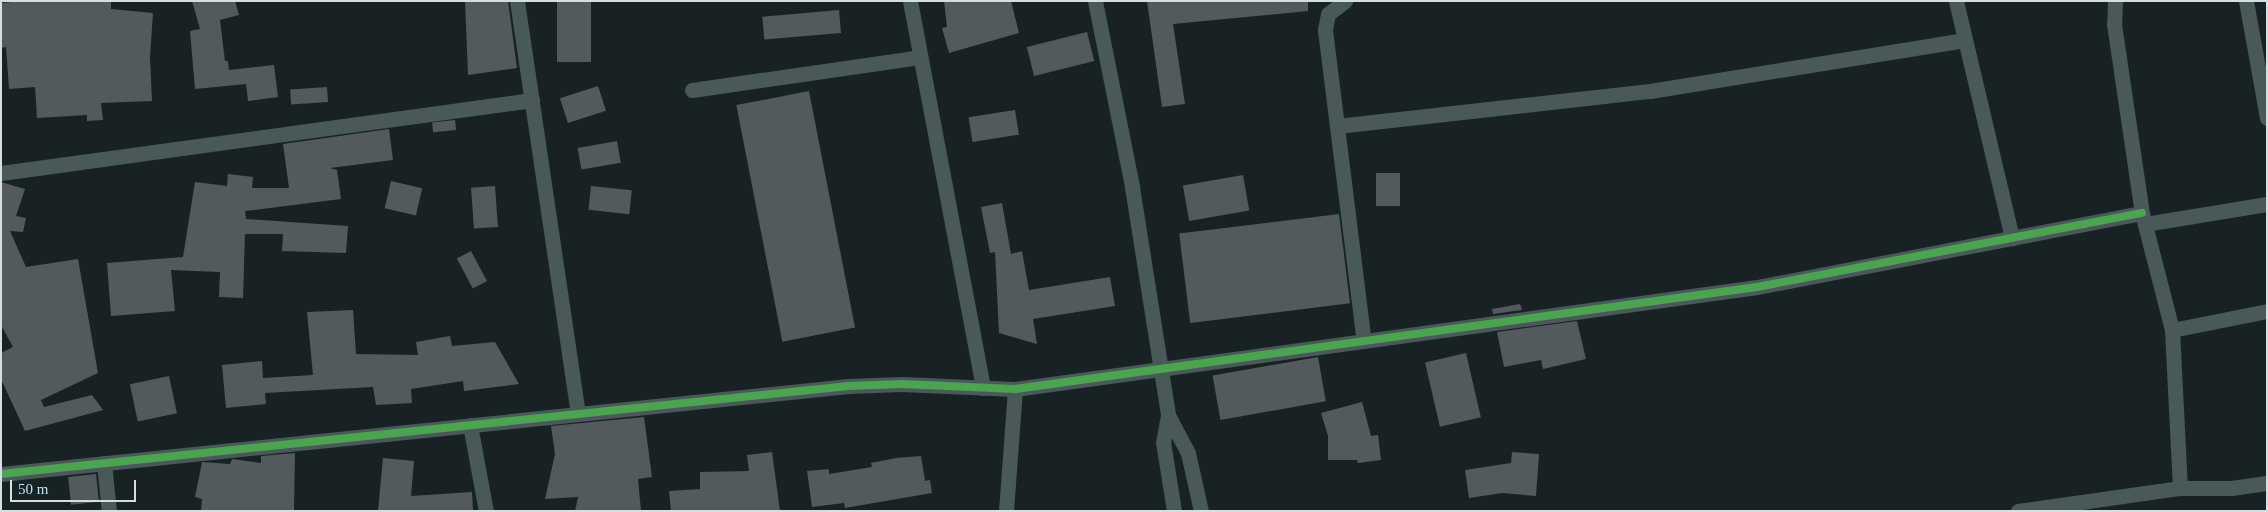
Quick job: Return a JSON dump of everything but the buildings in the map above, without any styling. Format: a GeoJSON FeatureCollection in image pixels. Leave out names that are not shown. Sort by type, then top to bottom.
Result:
{"type":"FeatureCollection","features":[{"type":"Feature","properties":{"kind":"street"},"geometry":{"type":"LineString","coordinates":[[517,1],[578,412]]}},
{"type":"Feature","properties":{"kind":"street"},"geometry":{"type":"LineString","coordinates":[[910,1],[983,388]]}},
{"type":"Feature","properties":{"kind":"street"},"geometry":{"type":"LineString","coordinates":[[1095,1],[1132,187],[1161,368],[1168,415],[1163,442],[1174,511]]}},
{"type":"Feature","properties":{"kind":"street"},"geometry":{"type":"LineString","coordinates":[[1345,1],[1328,14],[1325,30],[1364,341]]}},
{"type":"Feature","properties":{"kind":"street"},"geometry":{"type":"LineString","coordinates":[[1956,1],[2012,238]]}},
{"type":"Feature","properties":{"kind":"street"},"geometry":{"type":"LineString","coordinates":[[2115,1],[2114,24],[2143,218],[2172,330],[2180,488]]}},
{"type":"Feature","properties":{"kind":"street"},"geometry":{"type":"LineString","coordinates":[[2246,1],[2267,118]]}},
{"type":"Feature","properties":{"kind":"street"},"geometry":{"type":"LineString","coordinates":[[1337,126],[1650,91],[1965,40]]}},
{"type":"Feature","properties":{"kind":"street"},"geometry":{"type":"LineString","coordinates":[[692,90],[920,57]]}},
{"type":"Feature","properties":{"kind":"street"},"geometry":{"type":"LineString","coordinates":[[1,173],[532,100]]}},
{"type":"Feature","properties":{"kind":"street"},"geometry":{"type":"LineString","coordinates":[[1,474],[578,412],[848,386],[902,384],[1015,390],[1161,368],[1757,287],[2012,238],[2143,218],[2267,204]]}},
{"type":"Feature","properties":{"kind":"street"},"geometry":{"type":"LineString","coordinates":[[2172,330],[2267,311]]}},
{"type":"Feature","properties":{"kind":"street"},"geometry":{"type":"LineString","coordinates":[[1006,511],[1015,390]]}},
{"type":"Feature","properties":{"kind":"street"},"geometry":{"type":"LineString","coordinates":[[1168,415],[1188,453],[1201,511]]}},
{"type":"Feature","properties":{"kind":"street"},"geometry":{"type":"LineString","coordinates":[[470,425],[486,511]]}},
{"type":"Feature","properties":{"kind":"street"},"geometry":{"type":"LineString","coordinates":[[104,463],[109,511]]}},
{"type":"Feature","properties":{"kind":"street"},"geometry":{"type":"LineString","coordinates":[[2018,511],[2180,488],[2231,488],[2267,483]]}},
{"type":"Feature","properties":{"kind":"cycle path"},"geometry":{"type":"LineString","coordinates":[[1,474],[848,386],[902,384],[1015,389],[1757,287],[2142,213]]}}]}
